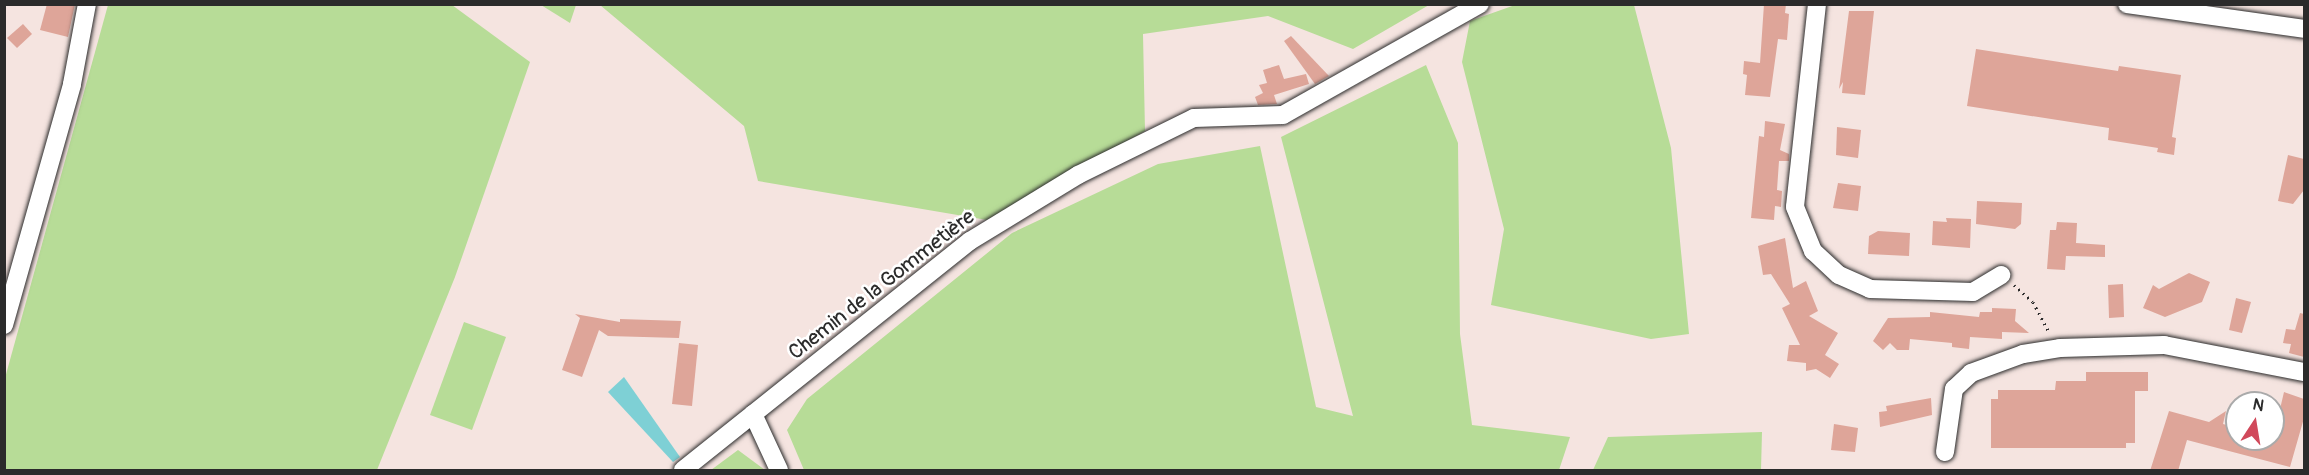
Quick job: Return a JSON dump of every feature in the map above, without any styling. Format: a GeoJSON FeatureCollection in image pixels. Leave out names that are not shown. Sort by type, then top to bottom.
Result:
{"type":"FeatureCollection","features":[{"type":"Feature","properties":{"kind":"street"},"geometry":{"type":"LineString","coordinates":[[4,325],[72,84],[87,4]]}},
{"type":"Feature","properties":{"kind":"street","name":"Chemin de la Gommetière"},"geometry":{"type":"LineString","coordinates":[[683,471],[970,241],[1078,175],[1194,118],[1283,115],[1480,4]]}},
{"type":"Feature","properties":{"kind":"street"},"geometry":{"type":"LineString","coordinates":[[1817,4],[1795,207],[1813,251],[1839,275],[1870,289],[1973,292],[2001,275]]}},
{"type":"Feature","properties":{"kind":"street"},"geometry":{"type":"LineString","coordinates":[[2127,4],[2304,29]]}},
{"type":"Feature","properties":{"kind":"street"},"geometry":{"type":"LineString","coordinates":[[1945,453],[1954,389],[1971,373],[2023,354],[2060,348],[2164,345],[2210,351],[2304,372]]}},
{"type":"Feature","properties":{"kind":"street"},"geometry":{"type":"LineString","coordinates":[[753,414],[779,471]]}},
{"type":"Feature","properties":{"kind":"path"},"geometry":{"type":"LineString","coordinates":[[2001,275],[2033,302],[2060,348]]}},
{"type":"Feature","properties":{"kind":"green space"},"geometry":{"type":"Polygon","coordinates":[[[108,5],[452,5],[530,62],[455,277],[377,470],[5,470],[5,378],[108,5]]]}},
{"type":"Feature","properties":{"kind":"green space"},"geometry":{"type":"Polygon","coordinates":[[[541,5],[576,5],[570,23],[541,5]]]}},
{"type":"Feature","properties":{"kind":"green space"},"geometry":{"type":"Polygon","coordinates":[[[600,5],[1429,5],[1353,49],[1268,16],[1143,34],[1145,131],[987,220],[758,181],[744,126],[600,5]]]}},
{"type":"Feature","properties":{"kind":"green space"},"geometry":{"type":"Polygon","coordinates":[[[1515,5],[1634,5],[1671,148],[1689,334],[1651,339],[1491,305],[1504,229],[1462,62],[1470,21],[1515,5]]]}},
{"type":"Feature","properties":{"kind":"green space"},"geometry":{"type":"Polygon","coordinates":[[[1426,65],[1458,143],[1460,334],[1472,425],[1570,437],[1559,470],[804,470],[787,430],[807,399],[1012,233],[1158,164],[1260,146],[1316,407],[1353,416],[1281,137],[1426,65]]]}},
{"type":"Feature","properties":{"kind":"green space"},"geometry":{"type":"Polygon","coordinates":[[[464,322],[506,337],[472,430],[430,415],[464,322]]]}},
{"type":"Feature","properties":{"kind":"green space"},"geometry":{"type":"Polygon","coordinates":[[[1762,432],[1761,470],[1593,470],[1608,437],[1762,432]]]}},
{"type":"Feature","properties":{"kind":"green space"},"geometry":{"type":"Polygon","coordinates":[[[738,450],[765,470],[711,470],[738,450]]]}},
{"type":"Feature","properties":{"kind":"water"},"geometry":{"type":"Polygon","coordinates":[[[624,377],[680,457],[673,462],[608,392],[624,377]]]}},
{"type":"Feature","properties":{"kind":"building"},"geometry":{"type":"Polygon","coordinates":[[[47,4],[75,4],[68,37],[40,30],[47,4]]]}},
{"type":"Feature","properties":{"kind":"building"},"geometry":{"type":"Polygon","coordinates":[[[1764,4],[1786,4],[1785,13],[1789,14],[1787,40],[1778,39],[1770,97],[1745,95],[1747,75],[1743,74],[1744,61],[1760,63],[1764,4]]]}},
{"type":"Feature","properties":{"kind":"building"},"geometry":{"type":"Polygon","coordinates":[[[1849,11],[1874,11],[1865,95],[1842,93],[1843,82],[1839,89],[1849,11]]]}},
{"type":"Feature","properties":{"kind":"building"},"geometry":{"type":"Polygon","coordinates":[[[23,24],[32,34],[17,48],[7,38],[23,24]]]}},
{"type":"Feature","properties":{"kind":"building"},"geometry":{"type":"Polygon","coordinates":[[[1291,36],[1329,76],[1315,84],[1284,41],[1291,36]]]}},
{"type":"Feature","properties":{"kind":"building"},"geometry":{"type":"Polygon","coordinates":[[[1976,49],[2118,71],[2119,66],[2181,75],[2172,137],[2176,138],[2174,155],[2157,152],[2158,148],[2108,140],[2109,128],[1967,106],[1976,49]]]}},
{"type":"Feature","properties":{"kind":"building"},"geometry":{"type":"Polygon","coordinates":[[[1279,65],[1284,79],[1306,74],[1309,84],[1274,95],[1277,104],[1258,105],[1255,97],[1263,93],[1259,85],[1267,83],[1263,70],[1279,65]]]}},
{"type":"Feature","properties":{"kind":"building"},"geometry":{"type":"Polygon","coordinates":[[[1765,121],[1785,124],[1780,150],[1789,154],[1789,161],[1779,161],[1777,190],[1782,191],[1781,207],[1775,206],[1774,220],[1751,218],[1759,136],[1764,137],[1765,121]]]}},
{"type":"Feature","properties":{"kind":"building"},"geometry":{"type":"Polygon","coordinates":[[[1837,127],[1861,130],[1858,158],[1836,155],[1837,127]]]}},
{"type":"Feature","properties":{"kind":"building"},"geometry":{"type":"Polygon","coordinates":[[[2288,155],[2304,159],[2304,190],[2293,204],[2278,201],[2288,155]]]}},
{"type":"Feature","properties":{"kind":"building"},"geometry":{"type":"Polygon","coordinates":[[[1838,183],[1861,186],[1858,211],[1833,208],[1838,183]]]}},
{"type":"Feature","properties":{"kind":"building"},"geometry":{"type":"Polygon","coordinates":[[[1977,201],[2022,203],[2021,224],[2015,229],[1976,224],[1977,201]]]}},
{"type":"Feature","properties":{"kind":"building"},"geometry":{"type":"Polygon","coordinates":[[[1946,218],[1971,219],[1970,248],[1932,245],[1933,221],[1947,222],[1946,218]]]}},
{"type":"Feature","properties":{"kind":"building"},"geometry":{"type":"Polygon","coordinates":[[[2057,222],[2077,223],[2076,243],[2105,245],[2105,257],[2066,256],[2065,270],[2047,269],[2050,230],[2056,230],[2057,222]]]}},
{"type":"Feature","properties":{"kind":"building"},"geometry":{"type":"Polygon","coordinates":[[[1878,231],[1910,233],[1909,256],[1868,254],[1869,236],[1878,231]]]}},
{"type":"Feature","properties":{"kind":"building"},"geometry":{"type":"Polygon","coordinates":[[[1785,238],[1793,288],[1806,281],[1818,311],[1809,316],[1838,333],[1825,355],[1839,364],[1830,378],[1816,369],[1806,371],[1806,363],[1787,361],[1789,345],[1800,345],[1782,308],[1790,304],[1771,274],[1763,275],[1758,246],[1785,238]]]}},
{"type":"Feature","properties":{"kind":"building"},"geometry":{"type":"Polygon","coordinates":[[[2189,273],[2210,282],[2202,302],[2165,317],[2143,308],[2153,285],[2159,289],[2189,273]]]}},
{"type":"Feature","properties":{"kind":"building"},"geometry":{"type":"Polygon","coordinates":[[[2123,284],[2124,317],[2109,318],[2108,285],[2123,284]]]}},
{"type":"Feature","properties":{"kind":"building"},"geometry":{"type":"Polygon","coordinates":[[[2236,298],[2251,302],[2242,333],[2229,330],[2236,298]]]}},
{"type":"Feature","properties":{"kind":"building"},"geometry":{"type":"Polygon","coordinates":[[[1992,308],[2016,309],[2015,321],[2029,333],[2002,332],[2002,339],[1970,337],[1969,349],[1952,347],[1952,343],[1910,339],[1909,350],[1897,350],[1890,343],[1883,350],[1873,341],[1888,318],[1930,317],[1930,312],[1979,317],[1980,312],[1992,312],[1992,308]]]}},
{"type":"Feature","properties":{"kind":"building"},"geometry":{"type":"Polygon","coordinates":[[[2300,313],[2304,314],[2304,357],[2289,353],[2291,344],[2283,343],[2286,329],[2295,330],[2300,313]]]}},
{"type":"Feature","properties":{"kind":"building"},"geometry":{"type":"Polygon","coordinates":[[[575,314],[620,322],[620,319],[681,321],[679,338],[608,336],[599,330],[582,377],[562,370],[580,318],[575,314]]]}},
{"type":"Feature","properties":{"kind":"building"},"geometry":{"type":"Polygon","coordinates":[[[679,343],[698,345],[692,406],[672,404],[679,343]]]}},
{"type":"Feature","properties":{"kind":"building"},"geometry":{"type":"Polygon","coordinates":[[[2086,372],[2148,372],[2148,391],[2135,391],[2135,443],[2126,443],[2126,448],[1991,448],[1991,399],[1998,399],[1998,390],[2055,390],[2056,381],[2086,381],[2086,372]]]}},
{"type":"Feature","properties":{"kind":"building"},"geometry":{"type":"Polygon","coordinates":[[[2285,392],[2304,399],[2304,418],[2290,467],[2229,451],[2285,451],[2285,392]]]}},
{"type":"Feature","properties":{"kind":"building"},"geometry":{"type":"Polygon","coordinates":[[[1931,398],[1932,415],[1880,427],[1879,412],[1887,411],[1886,406],[1931,398]]]}},
{"type":"Feature","properties":{"kind":"building"},"geometry":{"type":"Polygon","coordinates":[[[2169,411],[2209,422],[2225,412],[2223,424],[2225,425],[2225,450],[2187,440],[2178,471],[2150,471],[2169,411]]]}},
{"type":"Feature","properties":{"kind":"building"},"geometry":{"type":"Polygon","coordinates":[[[1834,424],[1858,428],[1855,452],[1831,450],[1834,424]]]}}]}
